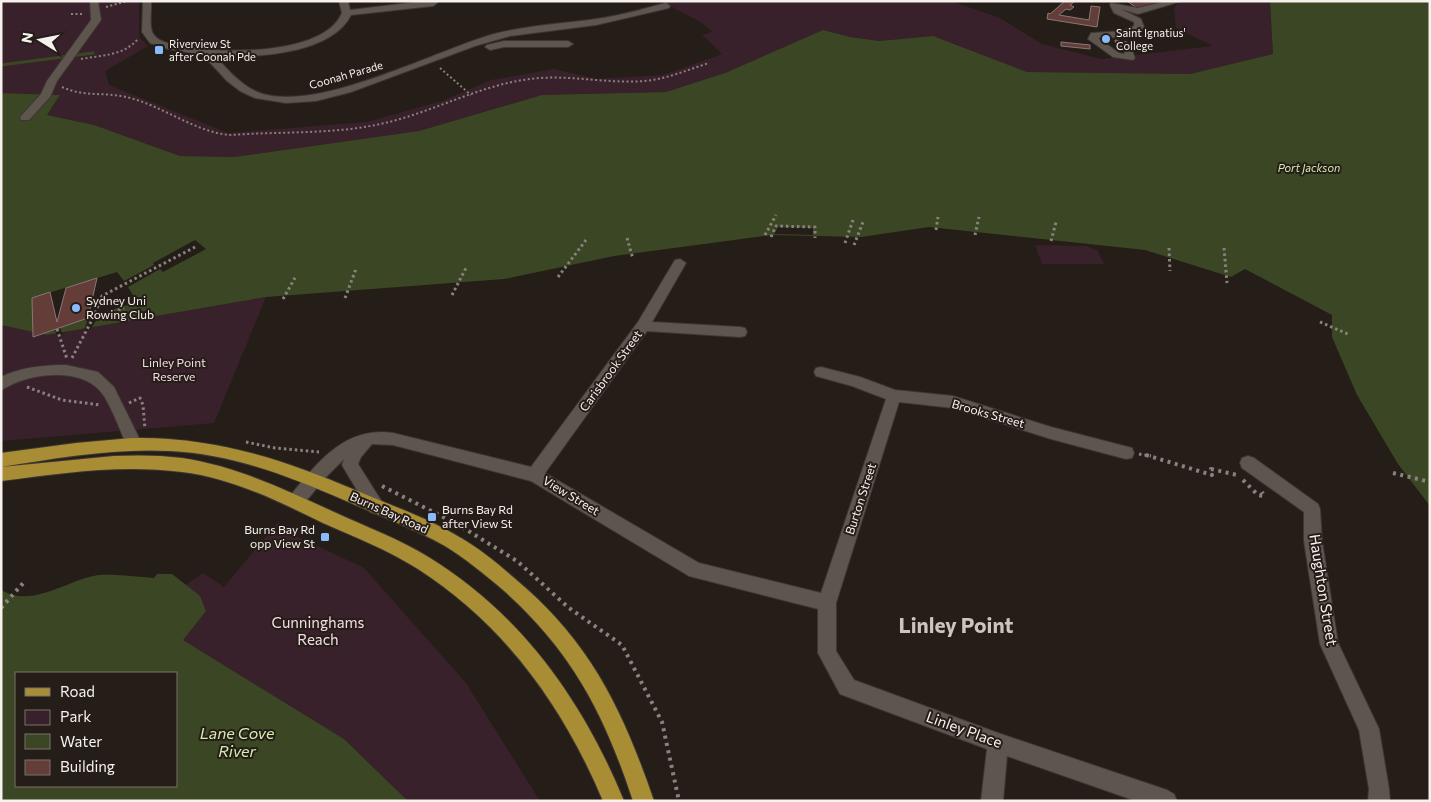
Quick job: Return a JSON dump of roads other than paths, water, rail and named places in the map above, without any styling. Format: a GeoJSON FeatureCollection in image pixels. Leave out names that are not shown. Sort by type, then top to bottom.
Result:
{"type":"FeatureCollection","features":[{"type":"Feature","properties":{"kind":"main road","name":"Burns Bay Road"},"geometry":{"type":"LineString","coordinates":[[1,460],[140,439],[219,451],[277,466],[314,479],[450,541],[477,558],[514,588],[564,638],[592,678],[615,721],[644,801]]}},
{"type":"Feature","properties":{"kind":"main road"},"geometry":{"type":"LineString","coordinates":[[1,474],[90,463],[146,462],[200,469],[242,480],[296,501],[402,552],[446,578],[482,605],[511,633],[549,678],[567,704],[585,737],[614,801]]}},
{"type":"Feature","properties":{"kind":"street"},"geometry":{"type":"LineString","coordinates":[[147,1],[148,36],[160,44],[207,54],[248,53],[294,46]]}},
{"type":"Feature","properties":{"kind":"street"},"geometry":{"type":"LineString","coordinates":[[226,74],[230,67],[239,61],[272,54],[318,39],[334,31],[343,23],[347,13],[343,1]]}},
{"type":"Feature","properties":{"kind":"street"},"geometry":{"type":"LineString","coordinates":[[1129,52],[1130,57],[1118,56],[1093,39],[1094,35],[1111,36],[1133,31],[1139,27],[1138,22],[1120,13],[1114,6],[1121,5],[1138,11],[1178,1]]}},
{"type":"Feature","properties":{"kind":"street"},"geometry":{"type":"LineString","coordinates":[[347,13],[433,2]]}},
{"type":"Feature","properties":{"kind":"street","name":"Coonah Parade"},"geometry":{"type":"LineString","coordinates":[[207,54],[244,89],[258,96],[274,99],[309,98],[369,84],[500,35],[618,18],[666,6]]}},
{"type":"Feature","properties":{"kind":"street"},"geometry":{"type":"LineString","coordinates":[[25,118],[46,95],[51,83],[96,20],[93,8]]}},
{"type":"Feature","properties":{"kind":"street","name":"Coonah Parade"},"geometry":{"type":"LineString","coordinates":[[444,55],[504,44],[568,44]]}},
{"type":"Feature","properties":{"kind":"street","name":"Carisbrook Street"},"geometry":{"type":"LineString","coordinates":[[535,475],[643,326],[680,264]]}},
{"type":"Feature","properties":{"kind":"street"},"geometry":{"type":"LineString","coordinates":[[643,326],[740,332]]}},
{"type":"Feature","properties":{"kind":"street"},"geometry":{"type":"LineString","coordinates":[[7,381],[41,371],[66,370],[93,376],[109,391],[117,405],[124,427],[140,439]]}},
{"type":"Feature","properties":{"kind":"street","name":"Brooks Street"},"geometry":{"type":"LineString","coordinates":[[821,372],[855,381],[894,396],[953,402],[1051,433],[1126,453]]}},
{"type":"Feature","properties":{"kind":"street","name":"Burton Street"},"geometry":{"type":"LineString","coordinates":[[827,603],[894,396]]}},
{"type":"Feature","properties":{"kind":"street","name":"View Street"},"geometry":{"type":"LineString","coordinates":[[296,501],[314,479],[338,456],[372,437],[393,438],[535,475],[695,570],[827,603]]}},
{"type":"Feature","properties":{"kind":"street"},"geometry":{"type":"LineString","coordinates":[[366,439],[355,452],[350,465],[376,507]]}},
{"type":"Feature","properties":{"kind":"street","name":"Haughton Street"},"geometry":{"type":"LineString","coordinates":[[1248,463],[1312,509],[1313,541],[1329,644],[1370,729],[1379,801]]}},
{"type":"Feature","properties":{"kind":"street","name":"Linley Place"},"geometry":{"type":"LineString","coordinates":[[827,603],[827,653],[847,687],[998,743],[1167,801]]}},
{"type":"Feature","properties":{"kind":"street"},"geometry":{"type":"LineString","coordinates":[[992,801],[998,743]]}},
{"type":"Feature","properties":{"kind":"water","name":"Port Jackson"},"geometry":{"type":"Polygon","coordinates":[[[1270,1],[1430,1],[1430,506],[1398,464],[1357,395],[1332,337],[1332,315],[1245,269],[1231,277],[1145,250],[929,227],[861,237],[772,235],[614,256],[504,279],[266,297],[47,335],[1,325],[1,93],[60,95],[47,115],[94,125],[180,156],[234,157],[419,131],[542,95],[666,92],[725,73],[823,30],[850,37],[879,41],[933,36],[1027,72],[1190,74],[1273,54],[1270,1]]]}},
{"type":"Feature","properties":{"kind":"water","name":"Lane Cove River"},"geometry":{"type":"Polygon","coordinates":[[[157,574],[172,574],[200,596],[206,611],[183,640],[344,739],[408,801],[1,801],[1,590],[13,595],[38,595],[99,575],[154,578],[157,574]]]}},
{"type":"Feature","properties":{"kind":"waterway"},"geometry":{"type":"LineString","coordinates":[[1,65],[93,53]]}},
{"type":"Feature","properties":{"kind":"place","name":"Saint Ignatius' College"},"geometry":{"type":"Point","coordinates":[1106,39]}},
{"type":"Feature","properties":{"kind":"place","name":"Riverview St after Coonah Pde"},"geometry":{"type":"Point","coordinates":[159,50]}},
{"type":"Feature","properties":{"kind":"place","name":"Sydney Uni Rowing Club"},"geometry":{"type":"Point","coordinates":[76,308]}},
{"type":"Feature","properties":{"kind":"place","name":"Burns Bay Rd after View St"},"geometry":{"type":"Point","coordinates":[432,517]}},
{"type":"Feature","properties":{"kind":"place","name":"Burns Bay Rd opp View St"},"geometry":{"type":"Point","coordinates":[325,537]}},
{"type":"Feature","properties":{"kind":"district","name":"Linley Point"},"geometry":{"type":"Point","coordinates":[956,626]}},
{"type":"Feature","properties":{"kind":"park label","name":"Linley Point Reserve"},"geometry":{"type":"Point","coordinates":[174,370]}},
{"type":"Feature","properties":{"kind":"park label","name":"Cunninghams Reach"},"geometry":{"type":"Point","coordinates":[318,632]}}]}
